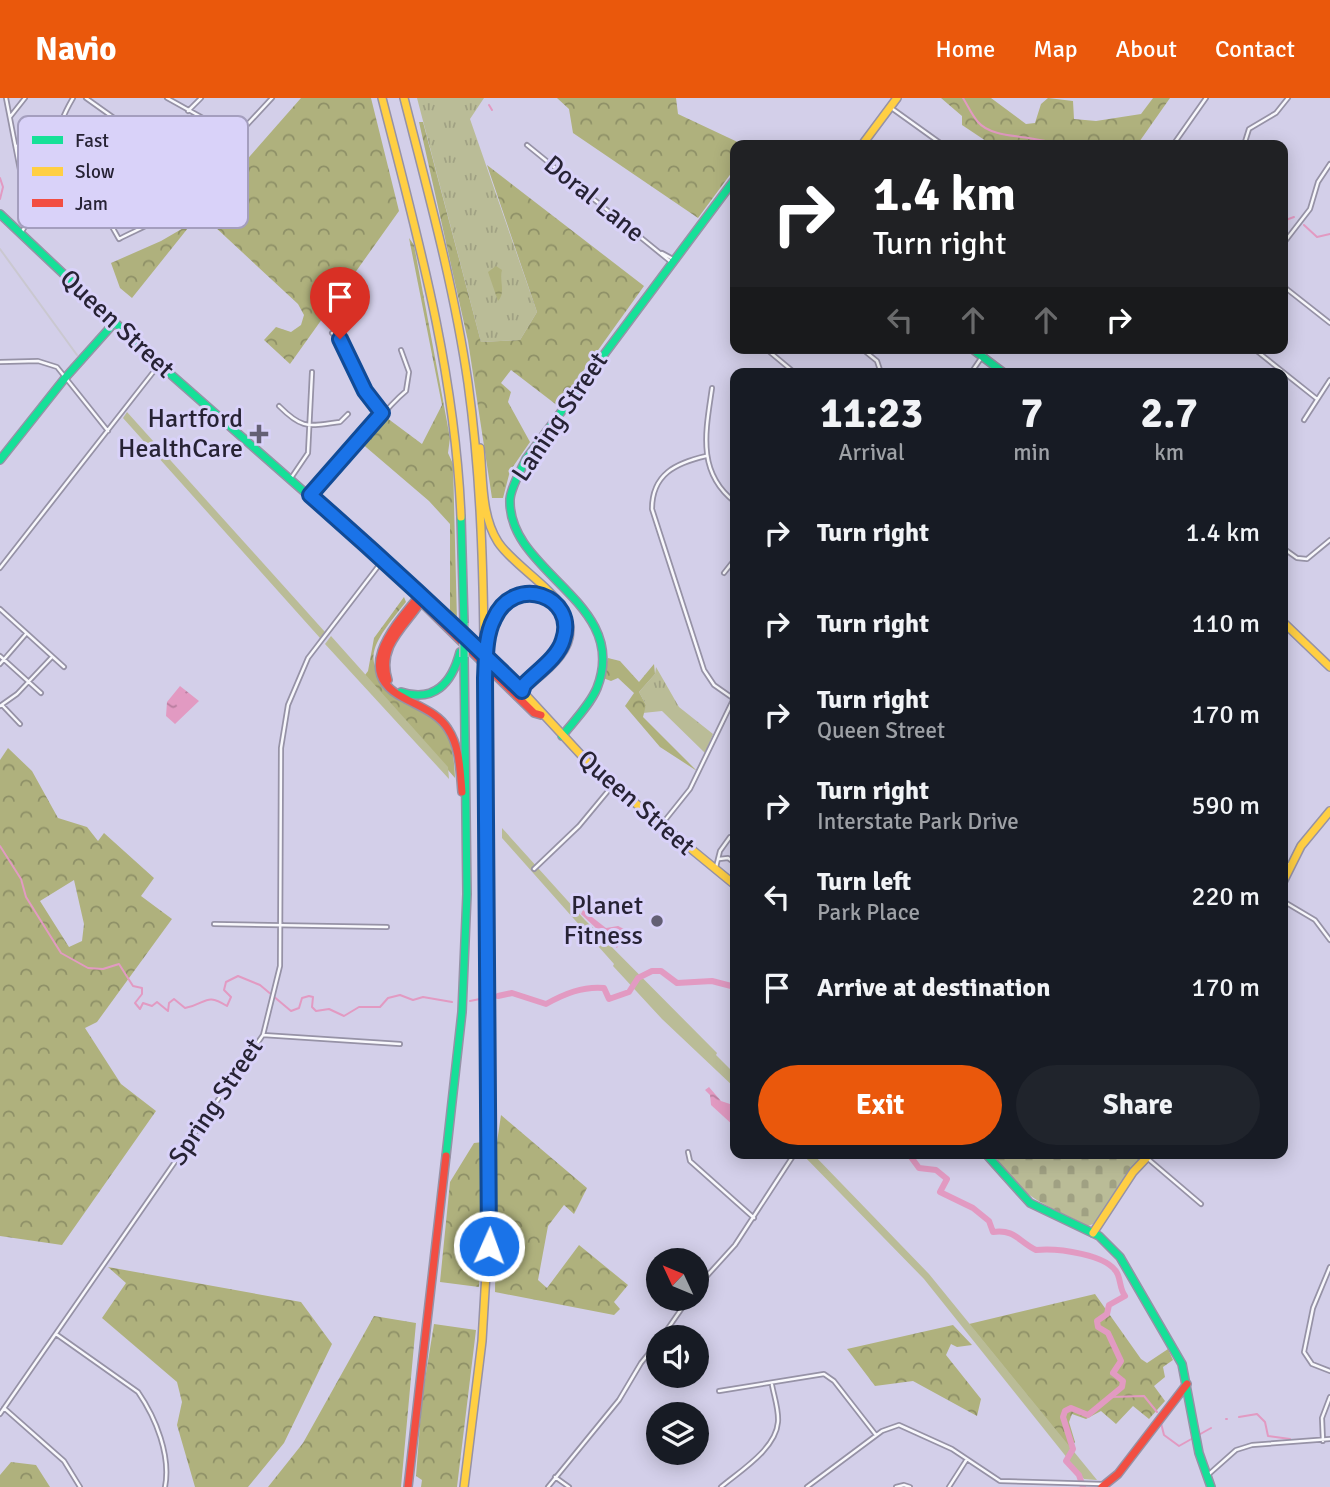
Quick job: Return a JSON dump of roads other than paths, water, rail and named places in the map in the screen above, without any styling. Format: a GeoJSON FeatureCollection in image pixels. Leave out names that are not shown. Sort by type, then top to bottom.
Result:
{"type":"FeatureCollection","features":[{"type":"Feature","properties":{"kind":"main road"},"geometry":{"type":"LineString","coordinates":[[382,98],[429,280],[448,373],[461,491],[464,623],[465,953],[459,1042],[408,1487]]}},
{"type":"Feature","properties":{"kind":"main road"},"geometry":{"type":"LineString","coordinates":[[404,98],[438,228],[463,346],[492,530],[505,551],[559,602],[569,621],[569,634],[563,651],[520,694]]}},
{"type":"Feature","properties":{"kind":"main road"},"geometry":{"type":"LineString","coordinates":[[866,140],[897,98]]}},
{"type":"Feature","properties":{"kind":"main road","name":"Laning Street"},"geometry":{"type":"LineString","coordinates":[[561,737],[586,710],[596,689],[601,665],[600,642],[593,621],[582,603],[519,538],[510,512],[512,485],[526,459],[730,186]]}},
{"type":"Feature","properties":{"kind":"main road","name":"Queen Street"},"geometry":{"type":"LineString","coordinates":[[0,214],[159,364],[383,560],[612,785],[660,827],[730,881]]}},
{"type":"Feature","properties":{"kind":"main road"},"geometry":{"type":"LineString","coordinates":[[0,460],[65,378],[115,322]]}},
{"type":"Feature","properties":{"kind":"main road"},"geometry":{"type":"LineString","coordinates":[[463,346],[478,466],[486,643],[489,1223],[482,1341],[464,1487]]}},
{"type":"Feature","properties":{"kind":"main road"},"geometry":{"type":"LineString","coordinates":[[978,354],[997,368]]}},
{"type":"Feature","properties":{"kind":"main road"},"geometry":{"type":"LineString","coordinates":[[486,643],[495,616],[511,598],[534,593],[548,599],[559,609],[565,628],[562,644],[524,685],[520,694]]}},
{"type":"Feature","properties":{"kind":"main road"},"geometry":{"type":"LineString","coordinates":[[421,598],[385,652],[384,667],[388,681],[409,696],[430,696],[448,682],[462,654]]}},
{"type":"Feature","properties":{"kind":"main road"},"geometry":{"type":"LineString","coordinates":[[421,598],[385,639],[380,650],[379,667],[391,690],[431,712],[446,725],[456,748],[463,776]]}},
{"type":"Feature","properties":{"kind":"main road"},"geometry":{"type":"LineString","coordinates":[[1288,627],[1330,667]]}},
{"type":"Feature","properties":{"kind":"main road"},"geometry":{"type":"LineString","coordinates":[[1288,862],[1330,811]]}},
{"type":"Feature","properties":{"kind":"main road"},"geometry":{"type":"LineString","coordinates":[[990,1159],[1030,1203],[1093,1233],[1116,1252],[1176,1351],[1188,1383],[1196,1437],[1211,1487]]}},
{"type":"Feature","properties":{"kind":"main road"},"geometry":{"type":"LineString","coordinates":[[1093,1233],[1133,1172],[1145,1159]]}},
{"type":"Feature","properties":{"kind":"main road"},"geometry":{"type":"LineString","coordinates":[[1102,1485],[1118,1474],[1178,1392],[1188,1383]]}},
{"type":"Feature","properties":{"kind":"street"},"geometry":{"type":"LineString","coordinates":[[6,98],[18,157]]}},
{"type":"Feature","properties":{"kind":"street"},"geometry":{"type":"LineString","coordinates":[[10,117],[25,98]]}},
{"type":"Feature","properties":{"kind":"street"},"geometry":{"type":"LineString","coordinates":[[62,116],[73,98]]}},
{"type":"Feature","properties":{"kind":"street"},"geometry":{"type":"LineString","coordinates":[[86,98],[111,116]]}},
{"type":"Feature","properties":{"kind":"street"},"geometry":{"type":"LineString","coordinates":[[167,98],[198,116]]}},
{"type":"Feature","properties":{"kind":"street"},"geometry":{"type":"LineString","coordinates":[[188,111],[201,98]]}},
{"type":"Feature","properties":{"kind":"street"},"geometry":{"type":"LineString","coordinates":[[248,124],[272,98]]}},
{"type":"Feature","properties":{"kind":"street"},"geometry":{"type":"LineString","coordinates":[[1177,140],[1206,98]]}},
{"type":"Feature","properties":{"kind":"street"},"geometry":{"type":"LineString","coordinates":[[1246,140],[1249,129],[1276,113],[1288,98]]}},
{"type":"Feature","properties":{"kind":"street"},"geometry":{"type":"LineString","coordinates":[[890,107],[936,140]]}},
{"type":"Feature","properties":{"kind":"street","name":"Doral Lane"},"geometry":{"type":"LineString","coordinates":[[527,145],[672,261]]}},
{"type":"Feature","properties":{"kind":"street"},"geometry":{"type":"LineString","coordinates":[[1288,238],[1310,209],[1318,182],[1330,164]]}},
{"type":"Feature","properties":{"kind":"street"},"geometry":{"type":"LineString","coordinates":[[20,233],[23,228]]}},
{"type":"Feature","properties":{"kind":"street"},"geometry":{"type":"LineString","coordinates":[[113,228],[119,239],[139,228]]}},
{"type":"Feature","properties":{"kind":"street"},"geometry":{"type":"LineString","coordinates":[[1288,290],[1330,323]]}},
{"type":"Feature","properties":{"kind":"street"},"geometry":{"type":"LineString","coordinates":[[332,333],[340,339],[365,391],[382,413]]}},
{"type":"Feature","properties":{"kind":"street"},"geometry":{"type":"LineString","coordinates":[[310,495],[409,384],[409,372],[401,350]]}},
{"type":"Feature","properties":{"kind":"street"},"geometry":{"type":"LineString","coordinates":[[772,354],[789,368]]}},
{"type":"Feature","properties":{"kind":"street"},"geometry":{"type":"LineString","coordinates":[[868,354],[877,361],[879,368]]}},
{"type":"Feature","properties":{"kind":"street"},"geometry":{"type":"LineString","coordinates":[[974,368],[983,354]]}},
{"type":"Feature","properties":{"kind":"street"},"geometry":{"type":"LineString","coordinates":[[1261,354],[1278,368]]}},
{"type":"Feature","properties":{"kind":"street"},"geometry":{"type":"LineString","coordinates":[[0,362],[48,363],[57,367],[108,431]]}},
{"type":"Feature","properties":{"kind":"street"},"geometry":{"type":"LineString","coordinates":[[0,568],[159,364]]}},
{"type":"Feature","properties":{"kind":"street"},"geometry":{"type":"LineString","coordinates":[[291,478],[308,453],[312,372]]}},
{"type":"Feature","properties":{"kind":"street"},"geometry":{"type":"LineString","coordinates":[[1288,376],[1317,399]]}},
{"type":"Feature","properties":{"kind":"street"},"geometry":{"type":"LineString","coordinates":[[1304,420],[1330,380]]}},
{"type":"Feature","properties":{"kind":"street"},"geometry":{"type":"LineString","coordinates":[[712,387],[705,435],[706,456],[716,482],[730,497]]}},
{"type":"Feature","properties":{"kind":"street"},"geometry":{"type":"LineString","coordinates":[[279,407],[295,423],[310,425],[340,422],[348,414]]}},
{"type":"Feature","properties":{"kind":"street"},"geometry":{"type":"LineString","coordinates":[[706,456],[681,462],[663,475],[654,491],[653,511],[704,670],[714,685],[730,695]]}},
{"type":"Feature","properties":{"kind":"street"},"geometry":{"type":"LineString","coordinates":[[1288,552],[1297,558],[1307,559],[1330,540]]}},
{"type":"Feature","properties":{"kind":"street","name":"Spring Street"},"geometry":{"type":"LineString","coordinates":[[0,1414],[263,1035],[274,1002],[280,966],[281,748],[288,705],[297,678],[308,658],[383,560]]}},
{"type":"Feature","properties":{"kind":"street"},"geometry":{"type":"LineString","coordinates":[[724,573],[730,565]]}},
{"type":"Feature","properties":{"kind":"street"},"geometry":{"type":"LineString","coordinates":[[1,612],[64,667]]}},
{"type":"Feature","properties":{"kind":"street"},"geometry":{"type":"LineString","coordinates":[[0,664],[26,634]]}},
{"type":"Feature","properties":{"kind":"street"},"geometry":{"type":"LineString","coordinates":[[0,656],[41,693]]}},
{"type":"Feature","properties":{"kind":"street"},"geometry":{"type":"LineString","coordinates":[[20,724],[1,705],[29,682],[52,657]]}},
{"type":"Feature","properties":{"kind":"street"},"geometry":{"type":"LineString","coordinates":[[660,827],[690,789],[730,706]]}},
{"type":"Feature","properties":{"kind":"street"},"geometry":{"type":"LineString","coordinates":[[534,869],[579,826],[612,785]]}},
{"type":"Feature","properties":{"kind":"street"},"geometry":{"type":"LineString","coordinates":[[715,870],[720,851],[730,836]]}},
{"type":"Feature","properties":{"kind":"street"},"geometry":{"type":"LineString","coordinates":[[719,859],[730,859]]}},
{"type":"Feature","properties":{"kind":"street"},"geometry":{"type":"LineString","coordinates":[[1288,904],[1315,920],[1330,940]]}},
{"type":"Feature","properties":{"kind":"street"},"geometry":{"type":"LineString","coordinates":[[214,924],[387,927]]}},
{"type":"Feature","properties":{"kind":"street"},"geometry":{"type":"LineString","coordinates":[[263,1035],[400,1044]]}},
{"type":"Feature","properties":{"kind":"street"},"geometry":{"type":"LineString","coordinates":[[688,1152],[690,1161],[754,1219]]}},
{"type":"Feature","properties":{"kind":"street"},"geometry":{"type":"LineString","coordinates":[[709,1274],[736,1245],[791,1159]]}},
{"type":"Feature","properties":{"kind":"street"},"geometry":{"type":"LineString","coordinates":[[1153,1159],[1201,1204]]}},
{"type":"Feature","properties":{"kind":"street"},"geometry":{"type":"LineString","coordinates":[[1330,1268],[1313,1308],[1304,1352],[1312,1364],[1330,1371]]}},
{"type":"Feature","properties":{"kind":"street"},"geometry":{"type":"LineString","coordinates":[[56,1334],[138,1392],[147,1405],[165,1454],[165,1487]]}},
{"type":"Feature","properties":{"kind":"street"},"geometry":{"type":"LineString","coordinates":[[548,1487],[619,1399],[646,1357]]}},
{"type":"Feature","properties":{"kind":"street"},"geometry":{"type":"LineString","coordinates":[[719,1391],[824,1374],[834,1381],[876,1435]]}},
{"type":"Feature","properties":{"kind":"street"},"geometry":{"type":"LineString","coordinates":[[721,1487],[767,1446],[774,1435],[778,1423],[771,1383]]}},
{"type":"Feature","properties":{"kind":"street"},"geometry":{"type":"LineString","coordinates":[[1323,1441],[1322,1418],[1330,1397]]}},
{"type":"Feature","properties":{"kind":"street"},"geometry":{"type":"LineString","coordinates":[[4,1408],[64,1461],[80,1487]]}},
{"type":"Feature","properties":{"kind":"street"},"geometry":{"type":"LineString","coordinates":[[807,1487],[876,1435],[893,1426],[904,1426],[967,1458],[991,1477],[1005,1482],[1086,1482],[1102,1485]]}},
{"type":"Feature","properties":{"kind":"street"},"geometry":{"type":"LineString","coordinates":[[1207,1476],[1240,1449],[1330,1439]]}},
{"type":"Feature","properties":{"kind":"street"},"geometry":{"type":"LineString","coordinates":[[949,1487],[967,1458]]}},
{"type":"Feature","properties":{"kind":"street"},"geometry":{"type":"LineString","coordinates":[[555,1477],[569,1487]]}},
{"type":"Feature","properties":{"kind":"street"},"geometry":{"type":"LineString","coordinates":[[814,1482],[818,1487]]}},
{"type":"Feature","properties":{"kind":"street"},"geometry":{"type":"LineString","coordinates":[[1004,1487],[1005,1482]]}},
{"type":"Feature","properties":{"kind":"street"},"geometry":{"type":"LineString","coordinates":[[896,1487],[910,1487]]}},
{"type":"Feature","properties":{"kind":"water"},"geometry":{"type":"Polygon","coordinates":[[[180,686],[199,701],[175,724],[166,716],[167,702],[180,686]]]}},
{"type":"Feature","properties":{"kind":"water"},"geometry":{"type":"Polygon","coordinates":[[[583,910],[606,928],[618,926],[626,930],[617,948],[581,914],[583,910]]]}},
{"type":"Feature","properties":{"kind":"water"},"geometry":{"type":"Polygon","coordinates":[[[709,1087],[721,1101],[730,1104],[730,1122],[711,1105],[710,1095],[705,1090],[709,1087]]]}},
{"type":"Feature","properties":{"kind":"waterway"},"geometry":{"type":"LineString","coordinates":[[963,98],[985,128],[993,132],[1041,140]]}},
{"type":"Feature","properties":{"kind":"waterway"},"geometry":{"type":"LineString","coordinates":[[489,105],[492,110]]}},
{"type":"Feature","properties":{"kind":"waterway"},"geometry":{"type":"LineString","coordinates":[[0,178],[3,187],[0,199]]}},
{"type":"Feature","properties":{"kind":"waterway"},"geometry":{"type":"LineString","coordinates":[[1288,219],[1294,217]]}},
{"type":"Feature","properties":{"kind":"waterway"},"geometry":{"type":"LineString","coordinates":[[1304,225],[1317,237],[1330,234]]}},
{"type":"Feature","properties":{"kind":"waterway"},"geometry":{"type":"LineString","coordinates":[[0,846],[21,879],[26,897],[61,953],[88,968],[103,969],[119,964],[133,986],[142,988],[142,994],[135,1003],[140,1009],[143,1003],[152,1006],[157,1002],[168,1011],[169,1003],[174,999],[185,1008],[210,999],[227,1006],[231,997],[224,990],[226,982],[238,976],[260,985],[291,1011],[299,1008],[302,998],[309,996],[313,997],[312,1007],[316,1011],[329,1009],[344,1016],[359,1007],[380,1007],[388,998],[400,995],[413,1000],[423,997],[452,1002]]}},
{"type":"Feature","properties":{"kind":"waterway"},"geometry":{"type":"LineString","coordinates":[[498,996],[512,993],[546,1004],[574,992],[604,988],[609,999],[629,992],[638,978],[652,971],[661,971],[677,983],[712,981],[730,986]]}},
{"type":"Feature","properties":{"kind":"waterway"},"geometry":{"type":"LineString","coordinates":[[470,1001],[480,999]]}},
{"type":"Feature","properties":{"kind":"waterway"},"geometry":{"type":"LineString","coordinates":[[912,1159],[919,1168],[936,1170],[947,1179],[940,1192],[973,1208],[989,1221],[993,1232],[1012,1234],[1036,1250],[1069,1251],[1094,1257],[1105,1262],[1118,1275],[1125,1296],[1109,1305],[1107,1314],[1097,1321],[1098,1327],[1108,1333],[1121,1361],[1113,1373],[1123,1381],[1122,1387],[1088,1415],[1071,1408],[1065,1411],[1063,1417],[1073,1449],[1066,1461],[1079,1475],[1083,1487]]}},
{"type":"Feature","properties":{"kind":"waterway"},"geometry":{"type":"LineString","coordinates":[[1111,1397],[1144,1396],[1157,1412]]}},
{"type":"Feature","properties":{"kind":"waterway"},"geometry":{"type":"LineString","coordinates":[[1239,1417],[1257,1414],[1265,1422],[1268,1436],[1290,1439]]}},
{"type":"Feature","properties":{"kind":"waterway"},"geometry":{"type":"LineString","coordinates":[[1161,1423],[1164,1435],[1179,1446],[1211,1428]]}},
{"type":"Feature","properties":{"kind":"railway"},"geometry":{"type":"LineString","coordinates":[[0,249],[77,355]]}},
{"type":"Feature","properties":{"kind":"place","name":"Hartford HealthCare"},"geometry":{"type":"Point","coordinates":[259,434]}},
{"type":"Feature","properties":{"kind":"place","name":"Planet Fitness"},"geometry":{"type":"Point","coordinates":[657,921]}}]}
